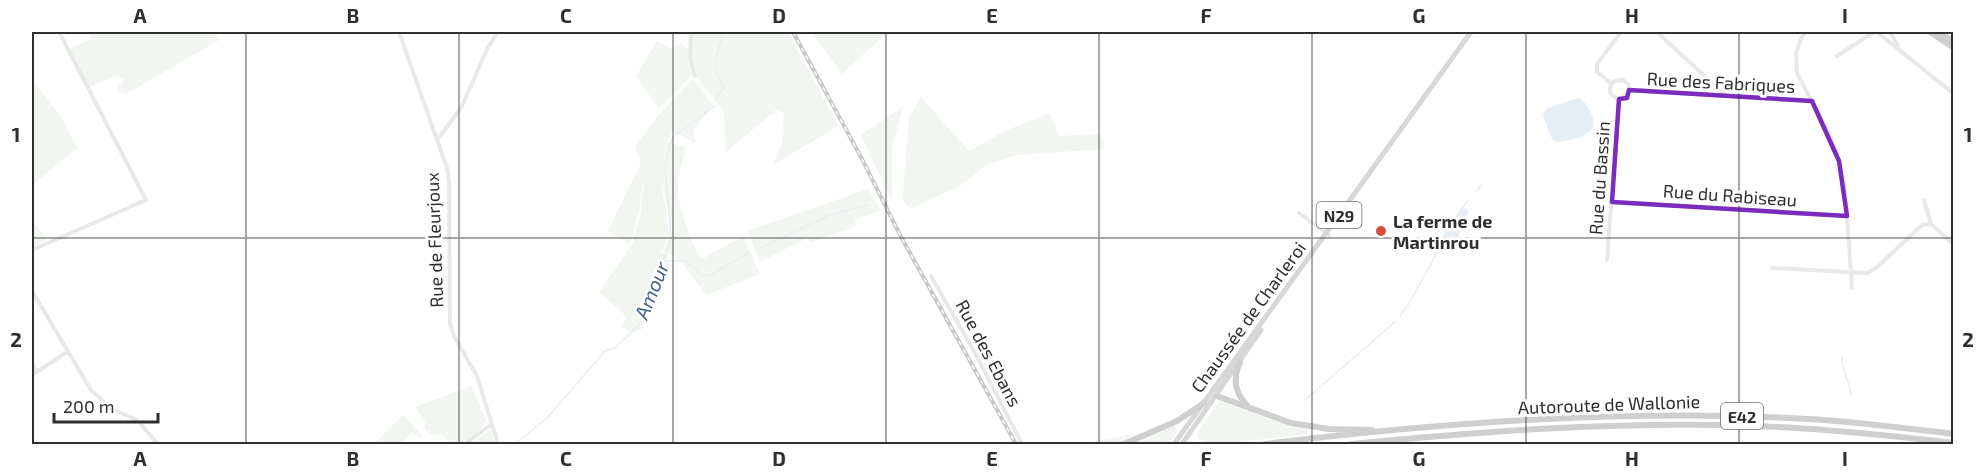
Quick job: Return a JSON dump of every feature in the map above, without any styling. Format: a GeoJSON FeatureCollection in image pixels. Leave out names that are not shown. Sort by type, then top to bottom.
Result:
{"type":"FeatureCollection","features":[{"type":"Feature","properties":{"kind":"highway"},"geometry":{"type":"LineString","coordinates":[[1930,32],[1953,48]]}},
{"type":"Feature","properties":{"kind":"highway"},"geometry":{"type":"LineString","coordinates":[[1939,32],[1953,42]]}},
{"type":"Feature","properties":{"kind":"highway"},"geometry":{"type":"LineString","coordinates":[[1240,362],[1235,384],[1241,398],[1250,408]]}},
{"type":"Feature","properties":{"kind":"highway"},"geometry":{"type":"LineString","coordinates":[[1217,396],[1274,418],[1309,427],[1365,429],[1379,432]]}},
{"type":"Feature","properties":{"kind":"highway"},"geometry":{"type":"LineString","coordinates":[[1124,444],[1177,421],[1206,401]]}},
{"type":"Feature","properties":{"kind":"highway","name":"Autoroute de Wallonie"},"geometry":{"type":"LineString","coordinates":[[1265,444],[1531,420],[1636,417],[1754,417],[1854,423],[1953,434]]}},
{"type":"Feature","properties":{"kind":"highway"},"geometry":{"type":"LineString","coordinates":[[1177,421],[1183,421],[1188,425]]}},
{"type":"Feature","properties":{"kind":"highway","name":"Autoroute de Wallonie"},"geometry":{"type":"LineString","coordinates":[[1351,444],[1512,431],[1647,426],[1753,426],[1822,429],[1953,443]]}},
{"type":"Feature","properties":{"kind":"main road","name":"Chaussée de Charleroi"},"geometry":{"type":"LineString","coordinates":[[1174,444],[1473,32]]}},
{"type":"Feature","properties":{"kind":"main road","name":"Chaussée de Charleroi"},"geometry":{"type":"LineString","coordinates":[[1182,444],[1328,234]]}},
{"type":"Feature","properties":{"kind":"main road"},"geometry":{"type":"LineString","coordinates":[[1206,401],[1217,396]]}},
{"type":"Feature","properties":{"kind":"main road"},"geometry":{"type":"LineString","coordinates":[[1188,425],[1189,434]]}},
{"type":"Feature","properties":{"kind":"street"},"geometry":{"type":"LineString","coordinates":[[32,250],[146,200],[59,32]]}},
{"type":"Feature","properties":{"kind":"street","name":"Rue de Fleurjoux"},"geometry":{"type":"LineString","coordinates":[[399,32],[447,168],[450,323],[454,336],[477,376],[498,444]]}},
{"type":"Feature","properties":{"kind":"street"},"geometry":{"type":"LineString","coordinates":[[437,141],[461,108],[488,47],[498,32]]}},
{"type":"Feature","properties":{"kind":"street"},"geometry":{"type":"LineString","coordinates":[[691,32],[690,58],[695,75]]}},
{"type":"Feature","properties":{"kind":"street"},"geometry":{"type":"LineString","coordinates":[[1611,83],[1597,72],[1597,64],[1621,32]]}},
{"type":"Feature","properties":{"kind":"street"},"geometry":{"type":"LineString","coordinates":[[1657,32],[1726,96]]}},
{"type":"Feature","properties":{"kind":"street"},"geometry":{"type":"LineString","coordinates":[[1806,32],[1796,53],[1797,73],[1832,140],[1839,161],[1845,188],[1852,288]]}},
{"type":"Feature","properties":{"kind":"street"},"geometry":{"type":"LineString","coordinates":[[1837,56],[1876,32],[1953,94]]}},
{"type":"Feature","properties":{"kind":"street"},"geometry":{"type":"LineString","coordinates":[[1890,32],[1899,50]]}},
{"type":"Feature","properties":{"kind":"street"},"geometry":{"type":"LineString","coordinates":[[1617,79],[1623,80],[1628,84],[1629,90],[1627,96],[1619,99],[1613,97],[1610,92],[1611,83],[1617,79]]}},
{"type":"Feature","properties":{"kind":"street"},"geometry":{"type":"LineString","coordinates":[[1705,94],[1710,90],[1710,82]]}},
{"type":"Feature","properties":{"kind":"street","name":"Rue des Fabriques"},"geometry":{"type":"LineString","coordinates":[[1629,90],[1812,101]]}},
{"type":"Feature","properties":{"kind":"street","name":"Rue du Bassin"},"geometry":{"type":"LineString","coordinates":[[1607,260],[1619,99]]}},
{"type":"Feature","properties":{"kind":"street"},"geometry":{"type":"LineString","coordinates":[[1924,200],[1931,224],[1953,245]]}},
{"type":"Feature","properties":{"kind":"street","name":"Rue du Rabiseau"},"geometry":{"type":"LineString","coordinates":[[1612,202],[1847,216]]}},
{"type":"Feature","properties":{"kind":"street"},"geometry":{"type":"LineString","coordinates":[[1299,213],[1328,234]]}},
{"type":"Feature","properties":{"kind":"street"},"geometry":{"type":"LineString","coordinates":[[1772,267],[1867,273],[1876,268],[1914,231],[1922,225],[1931,224]]}},
{"type":"Feature","properties":{"kind":"street","name":"Rue des Ebans"},"geometry":{"type":"LineString","coordinates":[[931,276],[975,353],[1022,444]]}},
{"type":"Feature","properties":{"kind":"street"},"geometry":{"type":"LineString","coordinates":[[32,291],[91,390],[112,409],[137,420],[158,444]]}},
{"type":"Feature","properties":{"kind":"street"},"geometry":{"type":"LineString","coordinates":[[32,375],[67,352]]}},
{"type":"Feature","properties":{"kind":"street"},"geometry":{"type":"LineString","coordinates":[[32,363],[37,372]]}},
{"type":"Feature","properties":{"kind":"street"},"geometry":{"type":"LineString","coordinates":[[465,444],[492,424]]}},
{"type":"Feature","properties":{"kind":"highlighted area"},"geometry":{"type":"Polygon","coordinates":[[[1629,90],[1812,101],[1839,161],[1847,216],[1612,202],[1619,99],[1627,98],[1629,90]]]}},
{"type":"Feature","properties":{"kind":"shaded area"},"geometry":{"type":"Polygon","coordinates":[[[89,32],[216,32],[219,40],[126,94],[117,91],[125,79],[117,76],[89,87],[70,49],[91,39],[89,32]]]}},
{"type":"Feature","properties":{"kind":"shaded area"},"geometry":{"type":"Polygon","coordinates":[[[694,32],[788,32],[838,126],[773,165],[782,142],[784,113],[777,109],[726,152],[724,111],[699,80],[691,55],[694,32]]]}},
{"type":"Feature","properties":{"kind":"shaded area"},"geometry":{"type":"Polygon","coordinates":[[[812,32],[888,32],[842,74],[812,32]]]}},
{"type":"Feature","properties":{"kind":"shaded area"},"geometry":{"type":"Polygon","coordinates":[[[657,41],[672,49],[681,43],[688,49],[692,75],[658,108],[636,76],[657,41]]]}},
{"type":"Feature","properties":{"kind":"shaded area"},"geometry":{"type":"Polygon","coordinates":[[[693,79],[713,105],[693,131],[696,141],[694,143],[672,133],[667,141],[685,148],[678,192],[686,224],[702,259],[743,236],[760,274],[706,295],[677,257],[662,251],[673,233],[661,181],[670,236],[660,252],[668,255],[660,287],[641,330],[631,332],[621,326],[627,317],[599,292],[633,243],[641,211],[643,185],[653,182],[642,184],[640,206],[630,245],[608,231],[641,163],[635,146],[658,116],[693,79]]]}},
{"type":"Feature","properties":{"kind":"shaded area"},"geometry":{"type":"Polygon","coordinates":[[[32,80],[60,115],[77,148],[32,185],[32,80]]]}},
{"type":"Feature","properties":{"kind":"shaded area"},"geometry":{"type":"Polygon","coordinates":[[[921,97],[969,151],[1005,131],[1050,113],[1059,136],[1100,134],[1105,149],[1017,155],[988,164],[961,185],[910,209],[902,199],[909,118],[921,97]]]}},
{"type":"Feature","properties":{"kind":"shaded area"},"geometry":{"type":"Polygon","coordinates":[[[903,107],[892,147],[892,201],[861,135],[903,107]]]}},
{"type":"Feature","properties":{"kind":"shaded area"},"geometry":{"type":"Polygon","coordinates":[[[868,189],[881,210],[855,220],[856,226],[810,243],[807,238],[760,262],[748,231],[868,189]]]}},
{"type":"Feature","properties":{"kind":"shaded area"},"geometry":{"type":"Polygon","coordinates":[[[32,220],[47,240],[32,247],[32,220]]]}},
{"type":"Feature","properties":{"kind":"shaded area"},"geometry":{"type":"Polygon","coordinates":[[[471,386],[486,420],[477,433],[457,445],[441,434],[434,436],[425,429],[425,421],[415,407],[471,386]]]}},
{"type":"Feature","properties":{"kind":"shaded area"},"geometry":{"type":"Polygon","coordinates":[[[1220,399],[1272,420],[1308,429],[1310,432],[1221,444],[1205,444],[1198,438],[1198,432],[1220,399]]]}},
{"type":"Feature","properties":{"kind":"shaded area"},"geometry":{"type":"Polygon","coordinates":[[[403,415],[423,436],[419,438],[412,433],[401,444],[374,444],[403,415]]]}},
{"type":"Feature","properties":{"kind":"shaded area"},"geometry":{"type":"Polygon","coordinates":[[[1175,426],[1177,431],[1169,444],[1131,444],[1175,426]]]}},
{"type":"Feature","properties":{"kind":"shaded area"},"geometry":{"type":"Polygon","coordinates":[[[490,430],[495,444],[470,444],[490,430]]]}},
{"type":"Feature","properties":{"kind":"shaded area"},"geometry":{"type":"Polygon","coordinates":[[[1138,435],[1116,444],[1080,444],[1138,435]]]}},
{"type":"Feature","properties":{"kind":"water"},"geometry":{"type":"Polygon","coordinates":[[[1578,98],[1590,111],[1593,121],[1592,129],[1585,135],[1574,139],[1562,142],[1553,141],[1542,114],[1548,108],[1578,98]]]}},
{"type":"Feature","properties":{"kind":"water"},"geometry":{"type":"Polygon","coordinates":[[[1461,208],[1468,209],[1468,213],[1454,245],[1451,249],[1445,250],[1440,245],[1440,240],[1461,208]]]}},
{"type":"Feature","properties":{"kind":"waterway","name":"Amour"},"geometry":{"type":"LineString","coordinates":[[716,99],[724,87],[719,79],[716,66],[723,32]]}},
{"type":"Feature","properties":{"kind":"waterway","name":"Amour"},"geometry":{"type":"LineString","coordinates":[[515,444],[547,418],[605,351],[616,347],[643,321],[671,238],[665,168],[669,147],[673,137],[715,106]]}},
{"type":"Feature","properties":{"kind":"waterway"},"geometry":{"type":"LineString","coordinates":[[1477,191],[1482,184]]}},
{"type":"Feature","properties":{"kind":"waterway"},"geometry":{"type":"LineString","coordinates":[[1461,209],[1468,201]]}},
{"type":"Feature","properties":{"kind":"waterway"},"geometry":{"type":"LineString","coordinates":[[759,249],[827,216],[868,205]]}},
{"type":"Feature","properties":{"kind":"waterway"},"geometry":{"type":"LineString","coordinates":[[1400,316],[1438,251],[1442,248]]}},
{"type":"Feature","properties":{"kind":"waterway"},"geometry":{"type":"LineString","coordinates":[[663,261],[686,261],[703,276],[711,275],[748,253]]}},
{"type":"Feature","properties":{"kind":"waterway"},"geometry":{"type":"LineString","coordinates":[[1305,400],[1396,321]]}},
{"type":"Feature","properties":{"kind":"waterway"},"geometry":{"type":"LineString","coordinates":[[1842,356],[1851,395]]}},
{"type":"Feature","properties":{"kind":"railway"},"geometry":{"type":"LineString","coordinates":[[793,32],[861,157],[900,235],[1016,444]]}},
{"type":"Feature","properties":{"kind":"place","name":"La ferme de Martinrou"},"geometry":{"type":"Point","coordinates":[1381,231]}}]}
